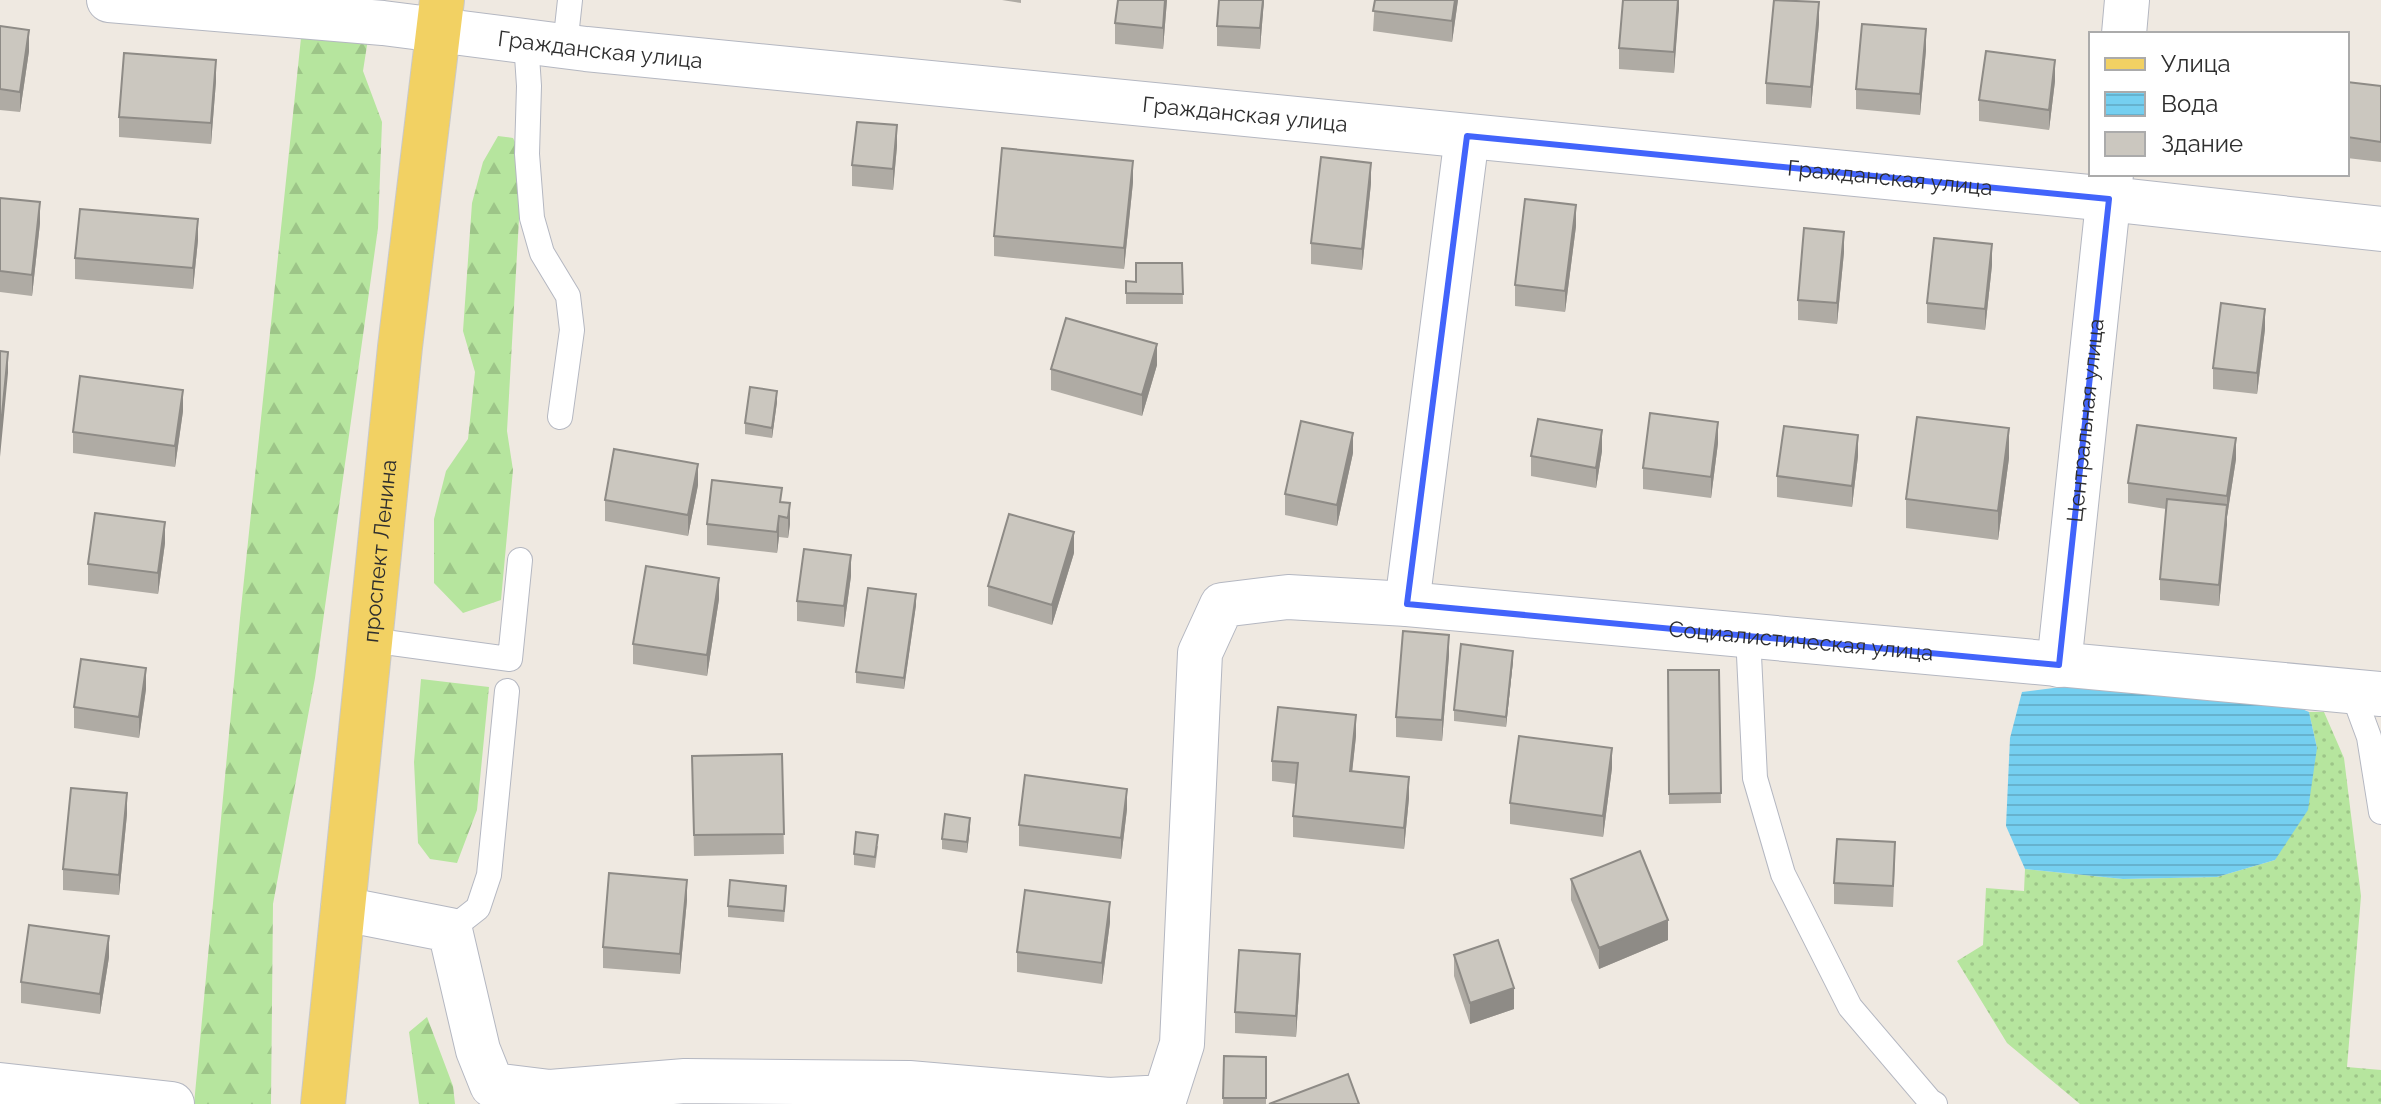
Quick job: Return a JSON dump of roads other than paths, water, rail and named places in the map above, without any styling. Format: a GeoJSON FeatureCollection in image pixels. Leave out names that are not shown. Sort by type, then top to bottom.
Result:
{"type":"FeatureCollection","features":[{"type":"Feature","properties":{"kind":"main road","name":"проспект Ленина"},"geometry":{"type":"LineString","coordinates":[[323,1104],[400,347],[441,15]]}},
{"type":"Feature","properties":{"kind":"street","name":"Гражданская улица"},"geometry":{"type":"LineString","coordinates":[[109,0],[441,15],[545,44],[1467,136],[2110,186],[2381,229]]}},
{"type":"Feature","properties":{"kind":"street"},"geometry":{"type":"LineString","coordinates":[[2124,32],[2127,0]]}},
{"type":"Feature","properties":{"kind":"street"},"geometry":{"type":"LineString","coordinates":[[1407,604],[1467,136]]}},
{"type":"Feature","properties":{"kind":"street","name":"Центральная улица"},"geometry":{"type":"LineString","coordinates":[[2059,665],[2110,186]]}},
{"type":"Feature","properties":{"kind":"street","name":"Социалистическая улица"},"geometry":{"type":"LineString","coordinates":[[493,1094],[685,1081],[909,1083],[1109,1100],[1165,1097],[1182,1044],[1200,653],[1222,605],[1288,597],[1407,604],[2366,692]]}},
{"type":"Feature","properties":{"kind":"street"},"geometry":{"type":"LineString","coordinates":[[343,909],[450,930],[478,1050],[493,1094]]}},
{"type":"Feature","properties":{"kind":"street"},"geometry":{"type":"LineString","coordinates":[[0,1085],[172,1104]]}},
{"type":"Feature","properties":{"kind":"lane"},"geometry":{"type":"LineString","coordinates":[[560,417],[572,330],[568,296],[542,253],[532,218],[527,154],[529,86],[545,44],[570,0]]}},
{"type":"Feature","properties":{"kind":"lane"},"geometry":{"type":"LineString","coordinates":[[370,640],[510,659],[520,560]]}},
{"type":"Feature","properties":{"kind":"lane"},"geometry":{"type":"LineString","coordinates":[[1748,635],[1755,778],[1783,874],[1850,1007],[1935,1104]]}},
{"type":"Feature","properties":{"kind":"lane"},"geometry":{"type":"LineString","coordinates":[[450,930],[478,908],[489,875],[507,691]]}},
{"type":"Feature","properties":{"kind":"lane"},"geometry":{"type":"LineString","coordinates":[[2366,692],[2369,737],[2381,812]]}},
{"type":"Feature","properties":{"kind":"water"},"geometry":{"type":"Polygon","coordinates":[[[2077,685],[2286,702],[2309,712],[2317,748],[2308,810],[2275,860],[2217,877],[2123,879],[2025,869],[2006,826],[2010,738],[2022,692],[2077,685]]]}}]}
